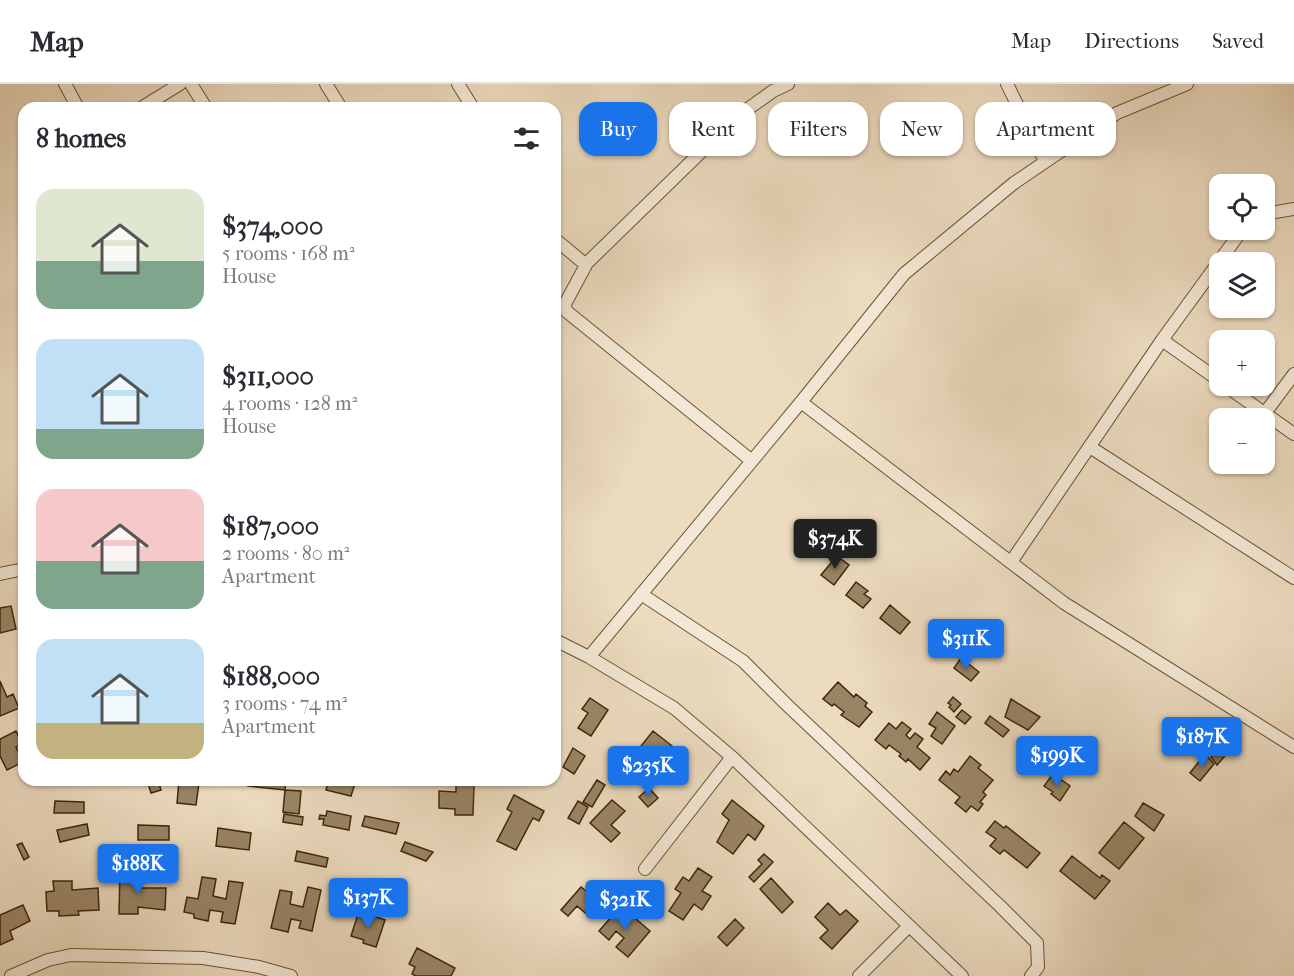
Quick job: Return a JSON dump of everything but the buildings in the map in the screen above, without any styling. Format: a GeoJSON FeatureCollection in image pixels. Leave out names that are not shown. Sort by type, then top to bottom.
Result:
{"type":"FeatureCollection","features":[{"type":"Feature","properties":{"kind":"street"},"geometry":{"type":"LineString","coordinates":[[65,84],[75,102]]}},
{"type":"Feature","properties":{"kind":"street"},"geometry":{"type":"LineString","coordinates":[[151,102],[180,84]]}},
{"type":"Feature","properties":{"kind":"street"},"geometry":{"type":"LineString","coordinates":[[191,84],[202,102]]}},
{"type":"Feature","properties":{"kind":"street"},"geometry":{"type":"LineString","coordinates":[[327,84],[338,102]]}},
{"type":"Feature","properties":{"kind":"street"},"geometry":{"type":"LineString","coordinates":[[458,84],[469,102]]}},
{"type":"Feature","properties":{"kind":"street"},"geometry":{"type":"LineString","coordinates":[[752,461],[566,311],[565,304],[586,264],[738,116],[773,91],[788,84]]}},
{"type":"Feature","properties":{"kind":"street"},"geometry":{"type":"LineString","coordinates":[[1007,84],[1045,161]]}},
{"type":"Feature","properties":{"kind":"street"},"geometry":{"type":"LineString","coordinates":[[589,657],[904,274],[1014,183],[1045,161],[1117,113],[1187,84]]}},
{"type":"Feature","properties":{"kind":"street"},"geometry":{"type":"LineString","coordinates":[[1275,212],[1294,209]]}},
{"type":"Feature","properties":{"kind":"street"},"geometry":{"type":"LineString","coordinates":[[1011,562],[1162,340],[1235,240]]}},
{"type":"Feature","properties":{"kind":"street"},"geometry":{"type":"LineString","coordinates":[[561,244],[586,264]]}},
{"type":"Feature","properties":{"kind":"street"},"geometry":{"type":"LineString","coordinates":[[1162,340],[1209,373]]}},
{"type":"Feature","properties":{"kind":"street"},"geometry":{"type":"LineString","coordinates":[[1269,408],[1294,374]]}},
{"type":"Feature","properties":{"kind":"street"},"geometry":{"type":"LineString","coordinates":[[1240,396],[1258,408]]}},
{"type":"Feature","properties":{"kind":"street"},"geometry":{"type":"LineString","coordinates":[[801,402],[1064,603],[1294,747]]}},
{"type":"Feature","properties":{"kind":"street"},"geometry":{"type":"LineString","coordinates":[[1275,420],[1294,434]]}},
{"type":"Feature","properties":{"kind":"street"},"geometry":{"type":"LineString","coordinates":[[1090,447],[1294,578]]}},
{"type":"Feature","properties":{"kind":"street"},"geometry":{"type":"LineString","coordinates":[[0,574],[18,570]]}},
{"type":"Feature","properties":{"kind":"street"},"geometry":{"type":"LineString","coordinates":[[641,594],[743,661],[1000,906],[1036,943],[1038,967],[1031,976]]}},
{"type":"Feature","properties":{"kind":"street"},"geometry":{"type":"LineString","coordinates":[[561,643],[589,657],[674,708],[732,757],[962,976]]}},
{"type":"Feature","properties":{"kind":"street"},"geometry":{"type":"LineString","coordinates":[[645,869],[732,757]]}},
{"type":"Feature","properties":{"kind":"street"},"geometry":{"type":"LineString","coordinates":[[859,976],[909,926]]}},
{"type":"Feature","properties":{"kind":"street"},"geometry":{"type":"LineString","coordinates":[[11,976],[48,960],[71,955],[203,958],[260,967],[291,976]]}}]}
